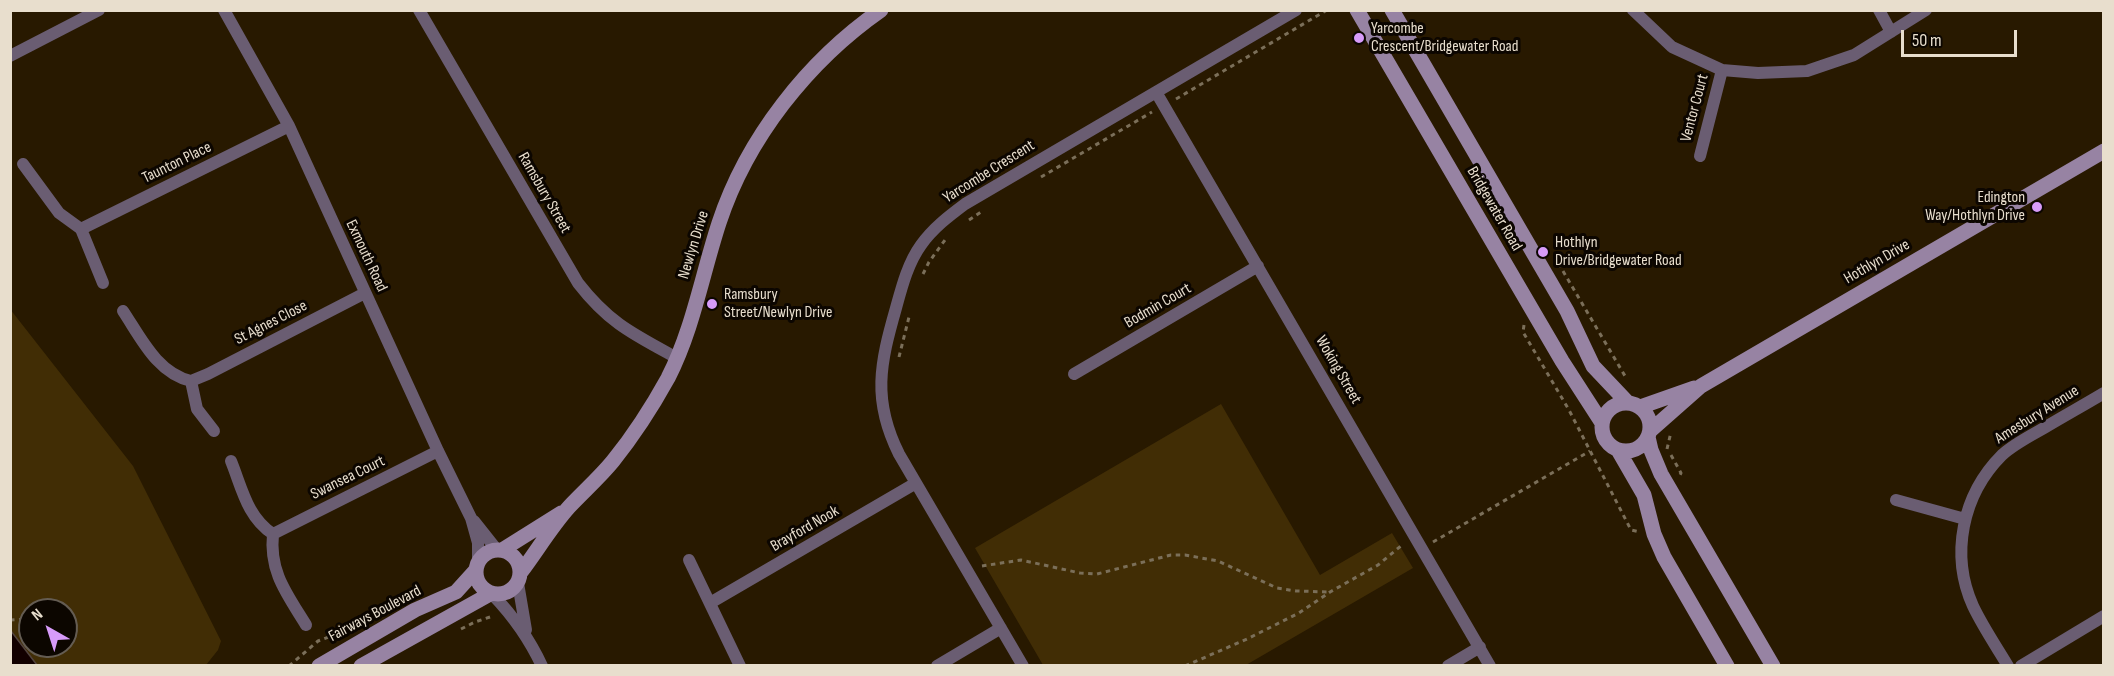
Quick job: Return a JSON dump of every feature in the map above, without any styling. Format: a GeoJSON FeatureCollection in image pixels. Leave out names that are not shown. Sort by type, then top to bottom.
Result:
{"type":"FeatureCollection","features":[{"type":"Feature","properties":{"kind":"street"},"geometry":{"type":"LineString","coordinates":[[10,56],[99,10]]}},
{"type":"Feature","properties":{"kind":"street","name":"Exmouth Road"},"geometry":{"type":"LineString","coordinates":[[224,10],[289,126],[471,518],[477,543],[477,566]]}},
{"type":"Feature","properties":{"kind":"street","name":"Ramsbury Street"},"geometry":{"type":"LineString","coordinates":[[419,10],[578,283],[610,319],[677,358]]}},
{"type":"Feature","properties":{"kind":"street","name":"Newlyn Drive"},"geometry":{"type":"LineString","coordinates":[[519,578],[568,508],[625,447],[653,405],[677,358],[696,305],[720,220],[732,189],[769,124],[803,80],[845,39],[881,10]]}},
{"type":"Feature","properties":{"kind":"street","name":"Yarcombe Crescent"},"geometry":{"type":"LineString","coordinates":[[1023,666],[891,438],[882,402],[882,361],[904,279],[920,246],[946,218],[964,204],[1296,10]]}},
{"type":"Feature","properties":{"kind":"street","name":"Bridgewater Road"},"geometry":{"type":"LineString","coordinates":[[1357,10],[1547,336],[1602,423]]}},
{"type":"Feature","properties":{"kind":"street","name":"Bridgewater Road"},"geometry":{"type":"LineString","coordinates":[[1392,10],[1567,311],[1586,354],[1604,378],[1634,405]]}},
{"type":"Feature","properties":{"kind":"street"},"geometry":{"type":"LineString","coordinates":[[1633,10],[1672,47],[1722,70],[1758,73],[1807,71],[1854,54],[1926,10]]}},
{"type":"Feature","properties":{"kind":"street"},"geometry":{"type":"LineString","coordinates":[[1879,10],[1891,32]]}},
{"type":"Feature","properties":{"kind":"street","name":"Ventor Court"},"geometry":{"type":"LineString","coordinates":[[1700,156],[1722,70]]}},
{"type":"Feature","properties":{"kind":"street","name":"Woking Street"},"geometry":{"type":"LineString","coordinates":[[1156,92],[1490,666]]}},
{"type":"Feature","properties":{"kind":"street","name":"Taunton Place"},"geometry":{"type":"LineString","coordinates":[[81,230],[289,126]]}},
{"type":"Feature","properties":{"kind":"street","name":"Hothlyn Drive"},"geometry":{"type":"LineString","coordinates":[[1649,434],[1701,386],[2103,151]]}},
{"type":"Feature","properties":{"kind":"street"},"geometry":{"type":"LineString","coordinates":[[24,164],[59,213],[81,230],[104,283]]}},
{"type":"Feature","properties":{"kind":"street","name":"Bodmin Court"},"geometry":{"type":"LineString","coordinates":[[1074,374],[1258,266]]}},
{"type":"Feature","properties":{"kind":"street","name":"St Agnes Close"},"geometry":{"type":"LineString","coordinates":[[191,381],[365,293]]}},
{"type":"Feature","properties":{"kind":"street"},"geometry":{"type":"LineString","coordinates":[[123,311],[162,366],[180,378],[191,381],[197,409],[214,431]]}},
{"type":"Feature","properties":{"kind":"street","name":"Hothlyn Drive"},"geometry":{"type":"LineString","coordinates":[[1634,405],[1701,386]]}},
{"type":"Feature","properties":{"kind":"street","name":"Amesbury Avenue"},"geometry":{"type":"LineString","coordinates":[[2008,666],[1973,606],[1966,584],[1961,551],[1965,519],[1973,496],[1985,475],[2003,455],[2018,443],[2103,393]]}},
{"type":"Feature","properties":{"kind":"street"},"geometry":{"type":"LineString","coordinates":[[1649,434],[1639,448],[1625,452],[1618,450],[1605,440],[1602,423],[1608,411],[1621,404],[1634,405],[1648,418],[1651,450],[1661,474],[1773,666]]}},
{"type":"Feature","properties":{"kind":"street"},"geometry":{"type":"LineString","coordinates":[[1618,450],[1644,495],[1654,534],[1664,557],[1727,666]]}},
{"type":"Feature","properties":{"kind":"street","name":"Swansea Court"},"geometry":{"type":"LineString","coordinates":[[273,534],[438,451]]}},
{"type":"Feature","properties":{"kind":"street"},"geometry":{"type":"LineString","coordinates":[[231,461],[250,512],[258,523],[273,534],[271,551],[275,570],[283,588],[306,625]]}},
{"type":"Feature","properties":{"kind":"street","name":"Brayford Nook"},"geometry":{"type":"LineString","coordinates":[[710,603],[916,483]]}},
{"type":"Feature","properties":{"kind":"street"},"geometry":{"type":"LineString","coordinates":[[1896,500],[1965,519]]}},
{"type":"Feature","properties":{"kind":"street","name":"Newlyn Drive"},"geometry":{"type":"LineString","coordinates":[[500,550],[568,508]]}},
{"type":"Feature","properties":{"kind":"street","name":"Exmouth Road"},"geometry":{"type":"LineString","coordinates":[[471,518],[500,550]]}},
{"type":"Feature","properties":{"kind":"street"},"geometry":{"type":"LineString","coordinates":[[528,637],[515,558],[500,550],[483,555],[477,566],[479,585],[508,609],[528,637],[542,666]]}},
{"type":"Feature","properties":{"kind":"street"},"geometry":{"type":"LineString","coordinates":[[689,560],[740,666]]}},
{"type":"Feature","properties":{"kind":"street","name":"Fairways Boulevard"},"geometry":{"type":"LineString","coordinates":[[324,662],[415,610],[456,592],[477,566]]}},
{"type":"Feature","properties":{"kind":"street"},"geometry":{"type":"LineString","coordinates":[[361,666],[492,594],[507,593],[519,578]]}},
{"type":"Feature","properties":{"kind":"street"},"geometry":{"type":"LineString","coordinates":[[2021,666],[2103,616]]}},
{"type":"Feature","properties":{"kind":"street"},"geometry":{"type":"LineString","coordinates":[[937,666],[1001,628]]}},
{"type":"Feature","properties":{"kind":"street"},"geometry":{"type":"LineString","coordinates":[[1448,666],[1480,647]]}},
{"type":"Feature","properties":{"kind":"path"},"geometry":{"type":"LineString","coordinates":[[1032,182],[1327,10]]}},
{"type":"Feature","properties":{"kind":"path"},"geometry":{"type":"LineString","coordinates":[[964,223],[983,211]]}},
{"type":"Feature","properties":{"kind":"path"},"geometry":{"type":"LineString","coordinates":[[921,278],[928,262],[950,234]]}},
{"type":"Feature","properties":{"kind":"path"},"geometry":{"type":"LineString","coordinates":[[1560,266],[1630,386]]}},
{"type":"Feature","properties":{"kind":"path"},"geometry":{"type":"LineString","coordinates":[[898,363],[911,310]]}},
{"type":"Feature","properties":{"kind":"path"},"geometry":{"type":"LineString","coordinates":[[1523,332],[1569,410],[1631,530]]}},
{"type":"Feature","properties":{"kind":"path"},"geometry":{"type":"LineString","coordinates":[[1677,426],[1672,429],[1666,448],[1681,472]]}},
{"type":"Feature","properties":{"kind":"path"},"geometry":{"type":"LineString","coordinates":[[1429,544],[1590,451]]}},
{"type":"Feature","properties":{"kind":"path"},"geometry":{"type":"LineString","coordinates":[[1185,666],[1280,624],[1330,592],[1378,566],[1402,545]]}},
{"type":"Feature","properties":{"kind":"path"},"geometry":{"type":"LineString","coordinates":[[988,576],[982,566],[1004,561],[1021,560],[1080,573],[1097,573],[1171,555],[1185,555],[1218,561],[1277,588],[1330,592]]}},
{"type":"Feature","properties":{"kind":"path"},"geometry":{"type":"LineString","coordinates":[[458,631],[476,622],[499,615],[508,609]]}},
{"type":"Feature","properties":{"kind":"path"},"geometry":{"type":"LineString","coordinates":[[306,625],[324,662]]}},
{"type":"Feature","properties":{"kind":"shaded area"},"geometry":{"type":"Polygon","coordinates":[[[10,309],[133,466],[221,641],[218,650],[206,665],[11,665],[10,309]]]}},
{"type":"Feature","properties":{"kind":"shaded area"},"geometry":{"type":"Polygon","coordinates":[[[1221,404],[1320,575],[1392,533],[1413,568],[1246,665],[1043,665],[975,548],[1221,404]]]}},
{"type":"Feature","properties":{"kind":"shaded area"},"geometry":{"type":"Polygon","coordinates":[[[11,631],[18,640],[18,658],[32,658],[37,665],[11,665],[11,631]]]}},
{"type":"Feature","properties":{"kind":"place","name":"Yarcombe Crescent/Bridgewater Road"},"geometry":{"type":"Point","coordinates":[1359,38]}},
{"type":"Feature","properties":{"kind":"place","name":"Edington Way/Hothlyn Drive"},"geometry":{"type":"Point","coordinates":[2037,207]}},
{"type":"Feature","properties":{"kind":"place","name":"Hothlyn Drive/Bridgewater Road"},"geometry":{"type":"Point","coordinates":[1543,252]}},
{"type":"Feature","properties":{"kind":"place","name":"Ramsbury Street/Newlyn Drive"},"geometry":{"type":"Point","coordinates":[712,304]}}]}
